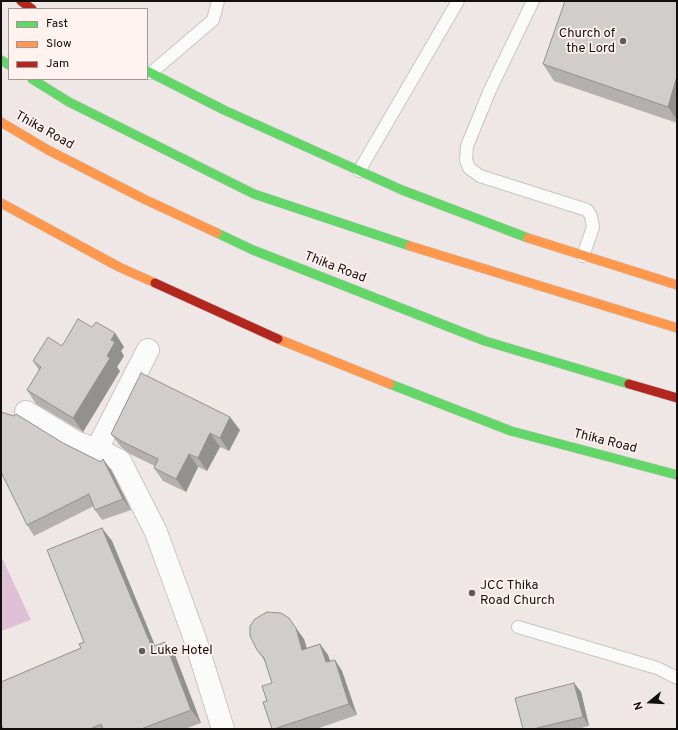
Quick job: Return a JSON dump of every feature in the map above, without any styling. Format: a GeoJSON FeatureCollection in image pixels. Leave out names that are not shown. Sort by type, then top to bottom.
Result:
{"type":"FeatureCollection","features":[{"type":"Feature","properties":{"kind":"main road"},"geometry":{"type":"LineString","coordinates":[[20,1],[30,8]]}},
{"type":"Feature","properties":{"kind":"main road"},"geometry":{"type":"LineString","coordinates":[[149,72],[224,110],[402,190],[506,231],[677,285]]}},
{"type":"Feature","properties":{"kind":"main road"},"geometry":{"type":"LineString","coordinates":[[34,80],[69,102],[254,194],[459,262],[677,328]]}},
{"type":"Feature","properties":{"kind":"main road","name":"Thika Road"},"geometry":{"type":"LineString","coordinates":[[1,122],[48,150],[144,199],[253,250],[485,341],[677,398]]}},
{"type":"Feature","properties":{"kind":"main road","name":"Thika Road"},"geometry":{"type":"LineString","coordinates":[[1,203],[119,266],[293,346],[511,431],[677,475]]}},
{"type":"Feature","properties":{"kind":"street"},"geometry":{"type":"LineString","coordinates":[[97,449],[148,350]]}},
{"type":"Feature","properties":{"kind":"street"},"geometry":{"type":"LineString","coordinates":[[26,412],[77,443],[97,449],[120,462],[156,532],[195,639],[222,729]]}},
{"type":"Feature","properties":{"kind":"lane"},"geometry":{"type":"LineString","coordinates":[[149,72],[213,20],[218,1]]}},
{"type":"Feature","properties":{"kind":"lane"},"geometry":{"type":"LineString","coordinates":[[359,171],[458,1]]}},
{"type":"Feature","properties":{"kind":"lane"},"geometry":{"type":"LineString","coordinates":[[533,1],[490,90],[467,146],[466,160],[469,168],[480,176],[587,210],[591,216],[593,227],[583,256]]}},
{"type":"Feature","properties":{"kind":"lane"},"geometry":{"type":"LineString","coordinates":[[518,627],[657,668],[677,678]]}},
{"type":"Feature","properties":{"kind":"shaded area"},"geometry":{"type":"Polygon","coordinates":[[[1,556],[31,620],[1,631],[1,556]]]}},
{"type":"Feature","properties":{"kind":"building","name":"Church of the Lord"},"geometry":{"type":"Polygon","coordinates":[[[565,1],[677,1],[677,76],[668,107],[543,64],[565,1]]]}},
{"type":"Feature","properties":{"kind":"building"},"geometry":{"type":"Polygon","coordinates":[[[78,319],[92,327],[96,322],[115,333],[111,340],[115,342],[107,356],[110,358],[73,418],[27,390],[41,367],[33,361],[48,337],[62,346],[78,319]]]}},
{"type":"Feature","properties":{"kind":"building"},"geometry":{"type":"Polygon","coordinates":[[[141,373],[230,417],[220,438],[210,433],[198,458],[189,454],[176,479],[154,468],[158,459],[121,441],[111,434],[141,373]]]}},
{"type":"Feature","properties":{"kind":"building"},"geometry":{"type":"Polygon","coordinates":[[[1,412],[14,416],[16,414],[63,443],[101,462],[103,459],[123,499],[95,510],[89,494],[27,525],[1,472],[1,412]]]}},
{"type":"Feature","properties":{"kind":"building"},"geometry":{"type":"Polygon","coordinates":[[[102,528],[152,647],[165,642],[191,710],[141,729],[103,729],[101,724],[90,729],[3,729],[1,724],[1,682],[81,648],[79,644],[84,642],[47,550],[102,528]]]}},
{"type":"Feature","properties":{"kind":"building"},"geometry":{"type":"Polygon","coordinates":[[[267,612],[281,613],[289,618],[296,628],[302,650],[320,644],[326,662],[335,660],[349,704],[272,729],[263,702],[267,701],[262,686],[272,683],[264,658],[257,650],[250,636],[250,626],[255,619],[267,612]]]}},
{"type":"Feature","properties":{"kind":"building"},"geometry":{"type":"Polygon","coordinates":[[[574,683],[583,717],[533,729],[523,729],[515,698],[574,683]]]}},
{"type":"Feature","properties":{"kind":"traffic: fast"},"geometry":{"type":"LineString","coordinates":[[1,60],[8,64]]}},
{"type":"Feature","properties":{"kind":"traffic: fast"},"geometry":{"type":"LineString","coordinates":[[148,72],[224,110],[402,190],[528,238]]}},
{"type":"Feature","properties":{"kind":"traffic: fast"},"geometry":{"type":"LineString","coordinates":[[34,80],[69,102],[254,194],[410,246]]}},
{"type":"Feature","properties":{"kind":"traffic: fast"},"geometry":{"type":"LineString","coordinates":[[217,233],[253,250],[485,341],[629,384]]}},
{"type":"Feature","properties":{"kind":"traffic: fast"},"geometry":{"type":"LineString","coordinates":[[390,384],[511,431],[677,475]]}},
{"type":"Feature","properties":{"kind":"traffic: slow"},"geometry":{"type":"LineString","coordinates":[[1,122],[48,150],[144,199],[217,233]]}},
{"type":"Feature","properties":{"kind":"traffic: slow"},"geometry":{"type":"LineString","coordinates":[[1,203],[119,267],[155,283]]}},
{"type":"Feature","properties":{"kind":"traffic: slow"},"geometry":{"type":"LineString","coordinates":[[528,238],[677,285]]}},
{"type":"Feature","properties":{"kind":"traffic: slow"},"geometry":{"type":"LineString","coordinates":[[410,246],[677,328]]}},
{"type":"Feature","properties":{"kind":"traffic: slow"},"geometry":{"type":"LineString","coordinates":[[278,339],[390,384]]}},
{"type":"Feature","properties":{"kind":"traffic: jam"},"geometry":{"type":"LineString","coordinates":[[21,1],[31,8]]}},
{"type":"Feature","properties":{"kind":"traffic: jam"},"geometry":{"type":"LineString","coordinates":[[155,283],[278,339]]}},
{"type":"Feature","properties":{"kind":"traffic: jam"},"geometry":{"type":"LineString","coordinates":[[629,384],[677,398]]}},
{"type":"Feature","properties":{"kind":"place","name":"Church of the Lord"},"geometry":{"type":"Point","coordinates":[623,41]}},
{"type":"Feature","properties":{"kind":"place","name":"JCC Thika Road Church"},"geometry":{"type":"Point","coordinates":[472,593]}},
{"type":"Feature","properties":{"kind":"place","name":"Luke Hotel"},"geometry":{"type":"Point","coordinates":[142,651]}}]}
